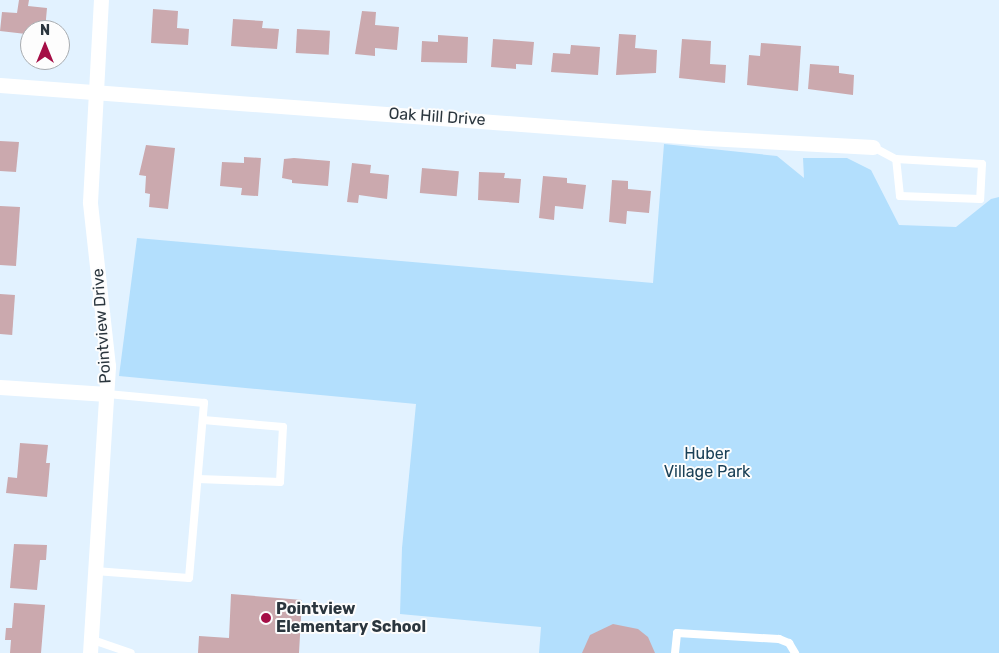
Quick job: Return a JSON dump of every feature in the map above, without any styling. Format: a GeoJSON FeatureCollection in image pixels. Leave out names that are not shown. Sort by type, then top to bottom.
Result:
{"type":"FeatureCollection","features":[{"type":"Feature","properties":{"kind":"street","name":"Pointview Drive"},"geometry":{"type":"LineString","coordinates":[[90,646],[108,366],[90,202],[94,92],[101,0]]}},
{"type":"Feature","properties":{"kind":"street","name":"Oak Hill Drive"},"geometry":{"type":"LineString","coordinates":[[0,85],[707,138],[873,147]]}},
{"type":"Feature","properties":{"kind":"street"},"geometry":{"type":"LineString","coordinates":[[0,387],[107,394]]}},
{"type":"Feature","properties":{"kind":"lane"},"geometry":{"type":"LineString","coordinates":[[873,147],[896,159],[982,164],[980,198],[900,196],[896,159]]}},
{"type":"Feature","properties":{"kind":"lane"},"geometry":{"type":"LineString","coordinates":[[95,571],[189,578],[203,420],[204,403],[107,394]]}},
{"type":"Feature","properties":{"kind":"lane"},"geometry":{"type":"LineString","coordinates":[[198,479],[280,482],[283,427],[203,420]]}},
{"type":"Feature","properties":{"kind":"lane"},"geometry":{"type":"LineString","coordinates":[[675,653],[677,633],[779,639],[789,643],[795,653]]}},
{"type":"Feature","properties":{"kind":"lane"},"geometry":{"type":"LineString","coordinates":[[90,646],[131,653]]}},
{"type":"Feature","properties":{"kind":"green space","name":"Huber Village Park"},"geometry":{"type":"Polygon","coordinates":[[[664,144],[777,156],[804,178],[803,158],[847,158],[871,170],[899,225],[956,227],[991,199],[999,197],[999,653],[539,653],[541,627],[400,614],[402,548],[416,404],[119,376],[137,238],[653,283],[664,144]]]}},
{"type":"Feature","properties":{"kind":"building"},"geometry":{"type":"Polygon","coordinates":[[[19,0],[29,0],[28,6],[47,8],[46,20],[20,20],[20,33],[0,31],[2,12],[17,13],[19,0]]]}},
{"type":"Feature","properties":{"kind":"building"},"geometry":{"type":"Polygon","coordinates":[[[153,9],[178,11],[177,28],[189,29],[188,45],[151,43],[153,9]]]}},
{"type":"Feature","properties":{"kind":"building"},"geometry":{"type":"Polygon","coordinates":[[[362,11],[376,12],[375,25],[399,27],[397,50],[375,48],[375,56],[355,54],[362,11]]]}},
{"type":"Feature","properties":{"kind":"building"},"geometry":{"type":"Polygon","coordinates":[[[233,19],[263,21],[262,28],[279,29],[277,49],[231,46],[233,19]]]}},
{"type":"Feature","properties":{"kind":"building"},"geometry":{"type":"Polygon","coordinates":[[[297,29],[330,31],[329,55],[296,53],[297,29]]]}},
{"type":"Feature","properties":{"kind":"building"},"geometry":{"type":"Polygon","coordinates":[[[619,34],[636,35],[635,48],[657,50],[656,73],[616,75],[619,34]]]}},
{"type":"Feature","properties":{"kind":"building"},"geometry":{"type":"Polygon","coordinates":[[[438,35],[468,37],[467,63],[421,62],[422,41],[438,42],[438,35]]]}},
{"type":"Feature","properties":{"kind":"building"},"geometry":{"type":"Polygon","coordinates":[[[493,39],[534,42],[532,65],[516,64],[516,69],[491,67],[493,39]]]}},
{"type":"Feature","properties":{"kind":"building"},"geometry":{"type":"Polygon","coordinates":[[[682,39],[711,41],[710,64],[726,65],[725,83],[679,78],[682,39]]]}},
{"type":"Feature","properties":{"kind":"building"},"geometry":{"type":"Polygon","coordinates":[[[761,43],[801,46],[798,91],[747,85],[749,55],[760,56],[761,43]]]}},
{"type":"Feature","properties":{"kind":"building"},"geometry":{"type":"Polygon","coordinates":[[[571,45],[600,47],[598,75],[551,72],[553,53],[570,54],[571,45]]]}},
{"type":"Feature","properties":{"kind":"building"},"geometry":{"type":"Polygon","coordinates":[[[810,64],[839,66],[839,73],[854,75],[853,95],[808,89],[810,64]]]}},
{"type":"Feature","properties":{"kind":"building"},"geometry":{"type":"Polygon","coordinates":[[[0,141],[19,142],[16,172],[0,171],[0,141]]]}},
{"type":"Feature","properties":{"kind":"building"},"geometry":{"type":"Polygon","coordinates":[[[146,145],[175,148],[168,209],[149,207],[150,194],[145,193],[146,176],[139,175],[146,145]]]}},
{"type":"Feature","properties":{"kind":"building"},"geometry":{"type":"Polygon","coordinates":[[[244,157],[261,158],[258,196],[241,195],[242,188],[220,186],[222,162],[244,163],[244,157]]]}},
{"type":"Feature","properties":{"kind":"building"},"geometry":{"type":"Polygon","coordinates":[[[284,159],[330,161],[328,186],[292,183],[292,180],[282,178],[284,159]]]}},
{"type":"Feature","properties":{"kind":"building"},"geometry":{"type":"Polygon","coordinates":[[[352,163],[371,165],[370,173],[389,175],[387,199],[359,195],[358,203],[347,202],[352,163]]]}},
{"type":"Feature","properties":{"kind":"building"},"geometry":{"type":"Polygon","coordinates":[[[422,168],[459,171],[457,196],[420,193],[422,168]]]}},
{"type":"Feature","properties":{"kind":"building"},"geometry":{"type":"Polygon","coordinates":[[[479,172],[505,173],[504,178],[521,179],[519,203],[478,200],[479,172]]]}},
{"type":"Feature","properties":{"kind":"building"},"geometry":{"type":"Polygon","coordinates":[[[543,176],[567,178],[567,183],[586,185],[583,209],[555,206],[554,220],[539,218],[543,176]]]}},
{"type":"Feature","properties":{"kind":"building"},"geometry":{"type":"Polygon","coordinates":[[[612,180],[628,181],[628,189],[651,191],[649,213],[627,211],[626,224],[609,222],[612,180]]]}},
{"type":"Feature","properties":{"kind":"building"},"geometry":{"type":"Polygon","coordinates":[[[0,206],[20,207],[16,266],[0,265],[0,206]]]}},
{"type":"Feature","properties":{"kind":"building"},"geometry":{"type":"Polygon","coordinates":[[[0,294],[15,295],[12,335],[0,334],[0,294]]]}},
{"type":"Feature","properties":{"kind":"building"},"geometry":{"type":"Polygon","coordinates":[[[20,443],[48,445],[46,463],[50,463],[47,497],[6,493],[8,477],[17,478],[20,443]]]}},
{"type":"Feature","properties":{"kind":"building"},"geometry":{"type":"Polygon","coordinates":[[[14,544],[47,545],[46,560],[40,560],[37,590],[10,588],[14,544]]]}},
{"type":"Feature","properties":{"kind":"building","name":"Pointview Elementary School"},"geometry":{"type":"Polygon","coordinates":[[[231,594],[302,600],[299,653],[198,653],[199,636],[229,638],[231,594]]]}},
{"type":"Feature","properties":{"kind":"building"},"geometry":{"type":"Polygon","coordinates":[[[14,603],[45,605],[41,653],[10,653],[11,640],[5,640],[6,628],[12,628],[14,603]]]}},
{"type":"Feature","properties":{"kind":"building"},"geometry":{"type":"Polygon","coordinates":[[[613,624],[638,629],[648,637],[655,653],[582,653],[590,635],[613,624]]]}},
{"type":"Feature","properties":{"kind":"place","name":"Pointview Elementary School"},"geometry":{"type":"Point","coordinates":[266,618]}}]}
